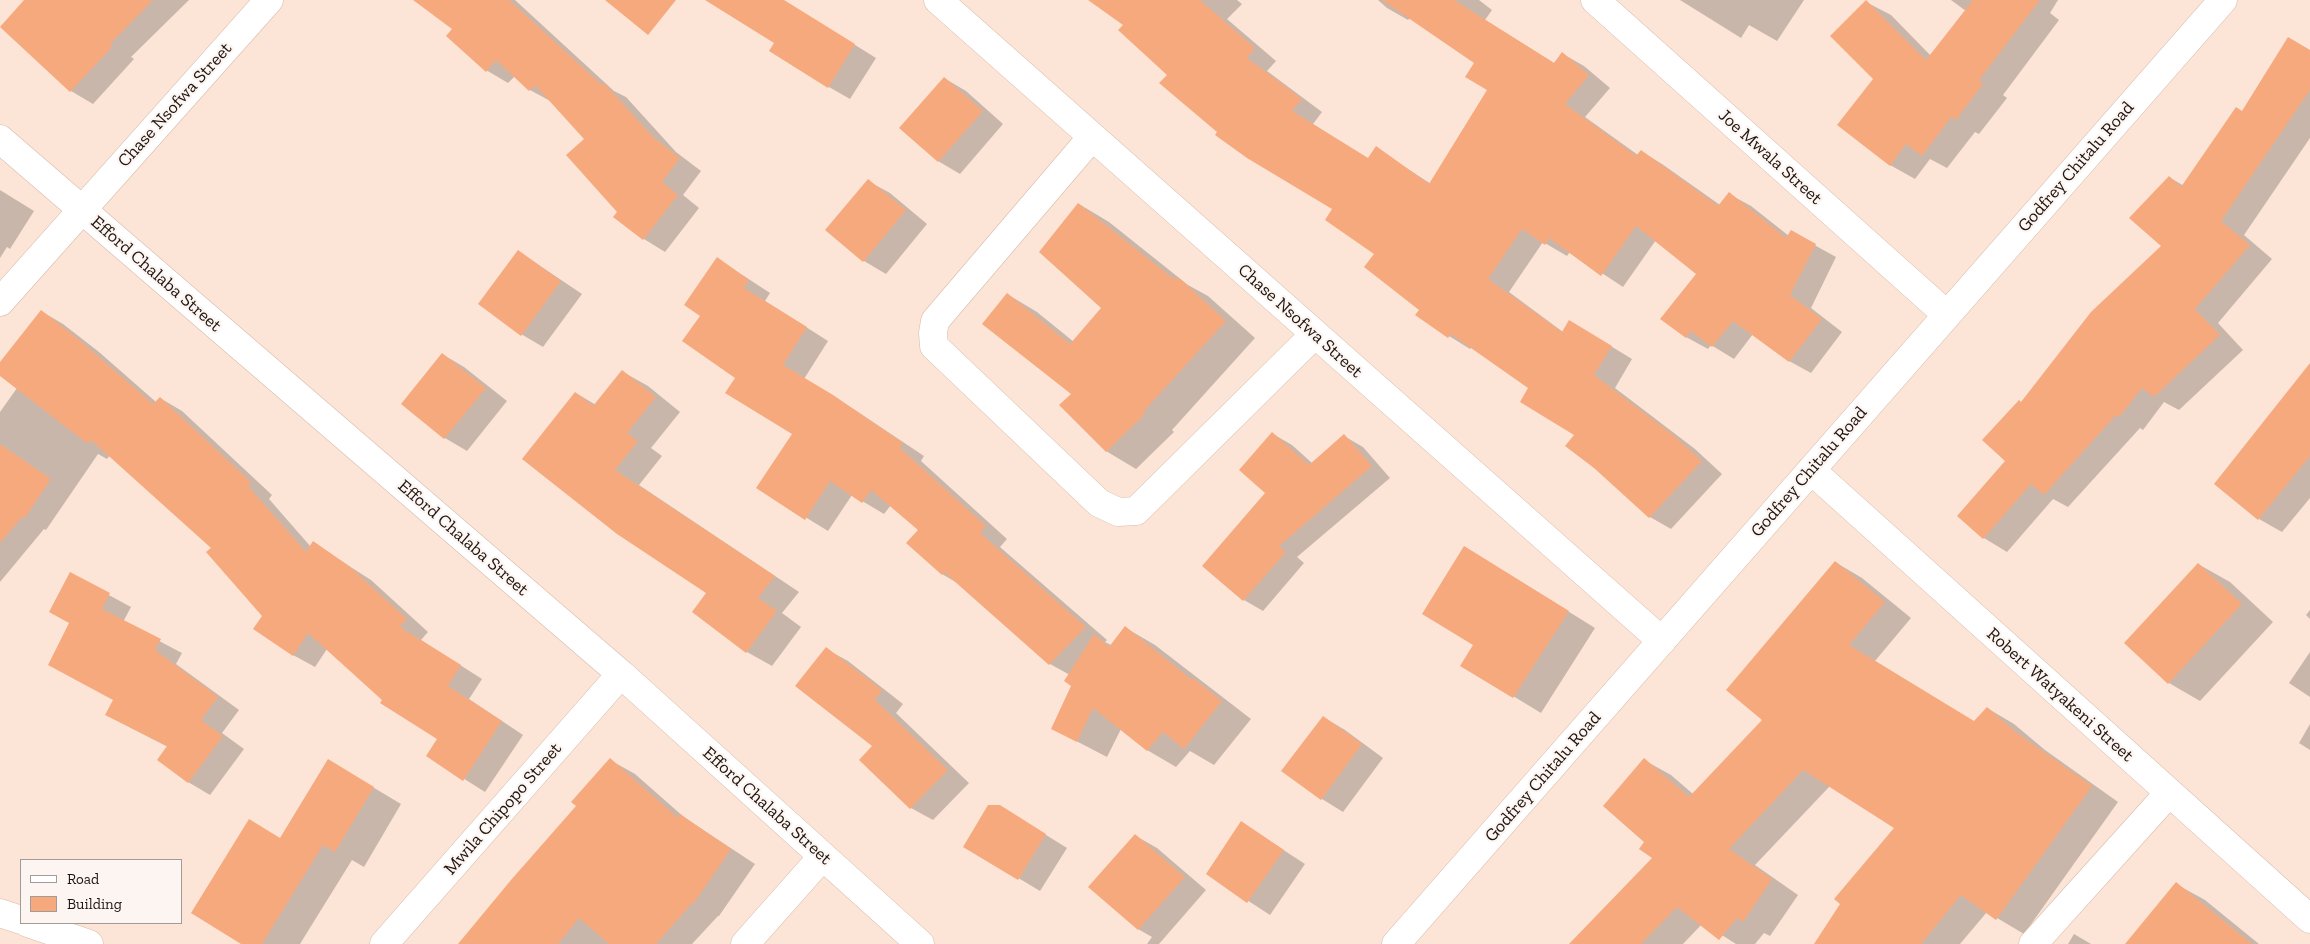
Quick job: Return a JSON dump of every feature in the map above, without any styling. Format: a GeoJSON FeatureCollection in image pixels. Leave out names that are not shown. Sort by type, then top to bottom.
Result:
{"type":"FeatureCollection","features":[{"type":"Feature","properties":{"kind":"street","name":"Chase Nsofwa Street"},"geometry":{"type":"LineString","coordinates":[[0,302],[80,209],[269,0]]}},
{"type":"Feature","properties":{"kind":"street","name":"Chase Nsofwa Street"},"geometry":{"type":"LineString","coordinates":[[938,0],[1662,641]]}},
{"type":"Feature","properties":{"kind":"street","name":"Joe Mwala Street"},"geometry":{"type":"LineString","coordinates":[[1595,0],[1946,314]]}},
{"type":"Feature","properties":{"kind":"street","name":"Godfrey Chitalu Road"},"geometry":{"type":"LineString","coordinates":[[1396,944],[2223,0]]}},
{"type":"Feature","properties":{"kind":"street"},"geometry":{"type":"LineString","coordinates":[[1092,137],[935,321],[933,333],[934,346],[1099,503],[1118,512],[1136,511],[1315,334]]}},
{"type":"Feature","properties":{"kind":"street","name":"Efford Chalaba Street"},"geometry":{"type":"LineString","coordinates":[[0,139],[621,674],[920,944]]}},
{"type":"Feature","properties":{"kind":"street","name":"Robert Watyakeni Street"},"geometry":{"type":"LineString","coordinates":[[1811,470],[2310,919]]}},
{"type":"Feature","properties":{"kind":"street","name":"Mwila Chipopo Street"},"geometry":{"type":"LineString","coordinates":[[384,944],[621,674]]}},
{"type":"Feature","properties":{"kind":"street"},"geometry":{"type":"LineString","coordinates":[[2033,944],[2169,793]]}},
{"type":"Feature","properties":{"kind":"street"},"geometry":{"type":"LineString","coordinates":[[745,944],[823,856]]}},
{"type":"Feature","properties":{"kind":"street"},"geometry":{"type":"LineString","coordinates":[[0,913],[20,920]]}},
{"type":"Feature","properties":{"kind":"street"},"geometry":{"type":"LineString","coordinates":[[31,924],[89,944]]}},
{"type":"Feature","properties":{"kind":"building"},"geometry":{"type":"Polygon","coordinates":[[[24,0],[153,0],[110,44],[113,46],[70,92],[0,27],[24,0]]]}},
{"type":"Feature","properties":{"kind":"building"},"geometry":{"type":"Polygon","coordinates":[[[413,0],[509,0],[602,85],[604,83],[654,138],[680,158],[662,182],[678,195],[643,240],[613,217],[617,212],[566,155],[584,139],[535,85],[529,91],[496,60],[486,72],[446,36],[452,29],[413,0]]]}},
{"type":"Feature","properties":{"kind":"building"},"geometry":{"type":"Polygon","coordinates":[[[605,0],[676,0],[648,35],[605,0]]]}},
{"type":"Feature","properties":{"kind":"building"},"geometry":{"type":"Polygon","coordinates":[[[705,0],[784,0],[855,44],[828,88],[769,51],[774,43],[705,0]]]}},
{"type":"Feature","properties":{"kind":"building"},"geometry":{"type":"Polygon","coordinates":[[[1088,0],[1200,0],[1255,48],[1247,58],[1302,99],[1292,111],[1368,158],[1376,146],[1429,184],[1487,90],[1465,77],[1474,63],[1382,0],[1454,0],[1554,63],[1562,52],[1589,75],[1565,104],[1636,156],[1641,150],[1718,206],[1729,192],[1786,238],[1791,230],[1816,244],[1790,295],[1822,319],[1789,362],[1733,321],[1712,347],[1691,331],[1686,338],[1660,319],[1696,274],[1636,226],[1601,276],[1549,238],[1545,245],[1522,229],[1488,279],[1562,332],[1569,320],[1612,346],[1594,375],[1673,435],[1702,461],[1649,518],[1594,468],[1565,446],[1574,435],[1520,402],[1528,388],[1451,334],[1448,338],[1415,315],[1419,310],[1364,267],[1374,254],[1325,220],[1332,209],[1247,158],[1215,135],[1217,132],[1159,83],[1167,75],[1118,30],[1123,25],[1088,0]]]}},
{"type":"Feature","properties":{"kind":"building"},"geometry":{"type":"Polygon","coordinates":[[[1866,0],[1926,60],[1973,0],[2040,0],[1979,80],[1983,84],[1955,121],[1952,116],[1922,156],[1906,144],[1890,166],[1837,125],[1873,79],[1830,36],[1866,0]]]}},
{"type":"Feature","properties":{"kind":"building"},"geometry":{"type":"Polygon","coordinates":[[[2288,37],[2310,50],[2310,90],[2221,221],[2250,245],[2195,309],[2220,335],[2154,397],[2142,388],[2119,417],[2116,415],[2044,495],[2031,484],[1983,539],[1957,516],[2005,461],[1982,440],[2019,400],[2021,402],[2091,312],[2161,246],[2129,218],[2169,176],[2181,187],[2236,107],[2242,111],[2288,37]]]}},
{"type":"Feature","properties":{"kind":"building"},"geometry":{"type":"Polygon","coordinates":[[[944,77],[983,111],[938,162],[899,128],[944,77]]]}},
{"type":"Feature","properties":{"kind":"building"},"geometry":{"type":"Polygon","coordinates":[[[868,179],[906,210],[863,262],[825,230],[868,179]]]}},
{"type":"Feature","properties":{"kind":"building"},"geometry":{"type":"Polygon","coordinates":[[[1078,203],[1175,280],[1178,277],[1226,321],[1143,412],[1145,414],[1106,452],[1059,405],[1071,394],[982,324],[1007,293],[1070,344],[1101,308],[1039,252],[1078,203]]]}},
{"type":"Feature","properties":{"kind":"building"},"geometry":{"type":"Polygon","coordinates":[[[518,250],[561,281],[521,336],[478,304],[518,250]]]}},
{"type":"Feature","properties":{"kind":"building"},"geometry":{"type":"Polygon","coordinates":[[[717,257],[749,280],[744,288],[807,327],[783,365],[833,395],[903,443],[900,448],[986,526],[980,533],[1086,627],[1049,665],[944,572],[942,575],[906,543],[918,530],[871,490],[862,503],[830,481],[805,520],[756,488],[792,434],[725,393],[735,378],[682,341],[700,316],[684,305],[717,257]]]}},
{"type":"Feature","properties":{"kind":"building"},"geometry":{"type":"Polygon","coordinates":[[[41,310],[77,338],[153,404],[160,397],[251,482],[248,486],[306,552],[313,541],[349,566],[407,619],[400,627],[461,665],[448,686],[502,721],[463,781],[426,756],[437,739],[380,703],[382,700],[308,633],[293,656],[253,629],[262,616],[206,552],[211,548],[91,440],[88,444],[0,376],[0,362],[41,310]]]}},
{"type":"Feature","properties":{"kind":"building"},"geometry":{"type":"Polygon","coordinates":[[[442,353],[486,388],[444,439],[401,404],[442,353]]]}},
{"type":"Feature","properties":{"kind":"building"},"geometry":{"type":"Polygon","coordinates":[[[2310,363],[2310,456],[2258,520],[2214,484],[2310,363]]]}},
{"type":"Feature","properties":{"kind":"building"},"geometry":{"type":"Polygon","coordinates":[[[622,370],[656,397],[627,433],[638,441],[615,470],[775,576],[758,598],[777,611],[746,653],[692,612],[706,593],[617,534],[522,459],[575,392],[593,406],[622,370]]]}},
{"type":"Feature","properties":{"kind":"building"},"geometry":{"type":"Polygon","coordinates":[[[1272,432],[1309,465],[1344,434],[1372,466],[1279,546],[1286,552],[1243,601],[1202,566],[1265,493],[1239,470],[1272,432]]]}},
{"type":"Feature","properties":{"kind":"building"},"geometry":{"type":"Polygon","coordinates":[[[0,444],[51,479],[24,519],[22,517],[0,543],[0,444]]]}},
{"type":"Feature","properties":{"kind":"building"},"geometry":{"type":"Polygon","coordinates":[[[1464,546],[1569,611],[1513,698],[1460,666],[1473,645],[1422,614],[1464,546]]]}},
{"type":"Feature","properties":{"kind":"building"},"geometry":{"type":"Polygon","coordinates":[[[1835,561],[1885,602],[1849,645],[1974,721],[1987,707],[2017,733],[2092,786],[1996,920],[1961,895],[1921,944],[1814,944],[1840,904],[1834,899],[1894,828],[1803,770],[1729,849],[1772,879],[1743,922],[1737,918],[1719,940],[1677,907],[1641,944],[1569,944],[1652,858],[1639,849],[1644,842],[1603,806],[1644,758],[1689,797],[1762,720],[1726,690],[1835,561]]]}},
{"type":"Feature","properties":{"kind":"building"},"geometry":{"type":"Polygon","coordinates":[[[2198,563],[2242,604],[2168,684],[2124,643],[2198,563]]]}},
{"type":"Feature","properties":{"kind":"building"},"geometry":{"type":"Polygon","coordinates":[[[70,572],[110,593],[102,609],[161,639],[155,650],[218,697],[201,720],[223,736],[188,783],[157,760],[167,746],[105,715],[113,700],[48,665],[69,623],[49,612],[70,572]]]}},
{"type":"Feature","properties":{"kind":"building"},"geometry":{"type":"Polygon","coordinates":[[[1125,626],[1192,680],[1193,678],[1222,701],[1184,749],[1163,732],[1147,751],[1093,708],[1077,742],[1051,729],[1071,686],[1064,681],[1094,634],[1109,647],[1125,626]]]}},
{"type":"Feature","properties":{"kind":"building"},"geometry":{"type":"Polygon","coordinates":[[[826,647],[882,690],[875,700],[948,770],[910,809],[859,760],[872,746],[795,686],[826,647]]]}},
{"type":"Feature","properties":{"kind":"building"},"geometry":{"type":"Polygon","coordinates":[[[1323,716],[1362,744],[1321,800],[1281,771],[1323,716]]]}},
{"type":"Feature","properties":{"kind":"building"},"geometry":{"type":"Polygon","coordinates":[[[610,758],[678,818],[680,814],[731,849],[694,903],[656,944],[609,944],[579,918],[558,944],[458,944],[576,806],[571,802],[610,758]]]}},
{"type":"Feature","properties":{"kind":"building"},"geometry":{"type":"Polygon","coordinates":[[[328,759],[374,787],[335,852],[323,845],[262,944],[241,944],[191,913],[249,819],[280,838],[328,759]]]}},
{"type":"Feature","properties":{"kind":"building"},"geometry":{"type":"Polygon","coordinates":[[[988,805],[1000,805],[1046,834],[1018,880],[963,847],[988,805]]]}},
{"type":"Feature","properties":{"kind":"building"},"geometry":{"type":"Polygon","coordinates":[[[1241,821],[1284,850],[1247,903],[1206,874],[1241,821]]]}},
{"type":"Feature","properties":{"kind":"building"},"geometry":{"type":"Polygon","coordinates":[[[1135,834],[1185,877],[1138,930],[1088,887],[1135,834]]]}},
{"type":"Feature","properties":{"kind":"building"},"geometry":{"type":"Polygon","coordinates":[[[2176,882],[2252,944],[2125,944],[2176,882]]]}}]}
